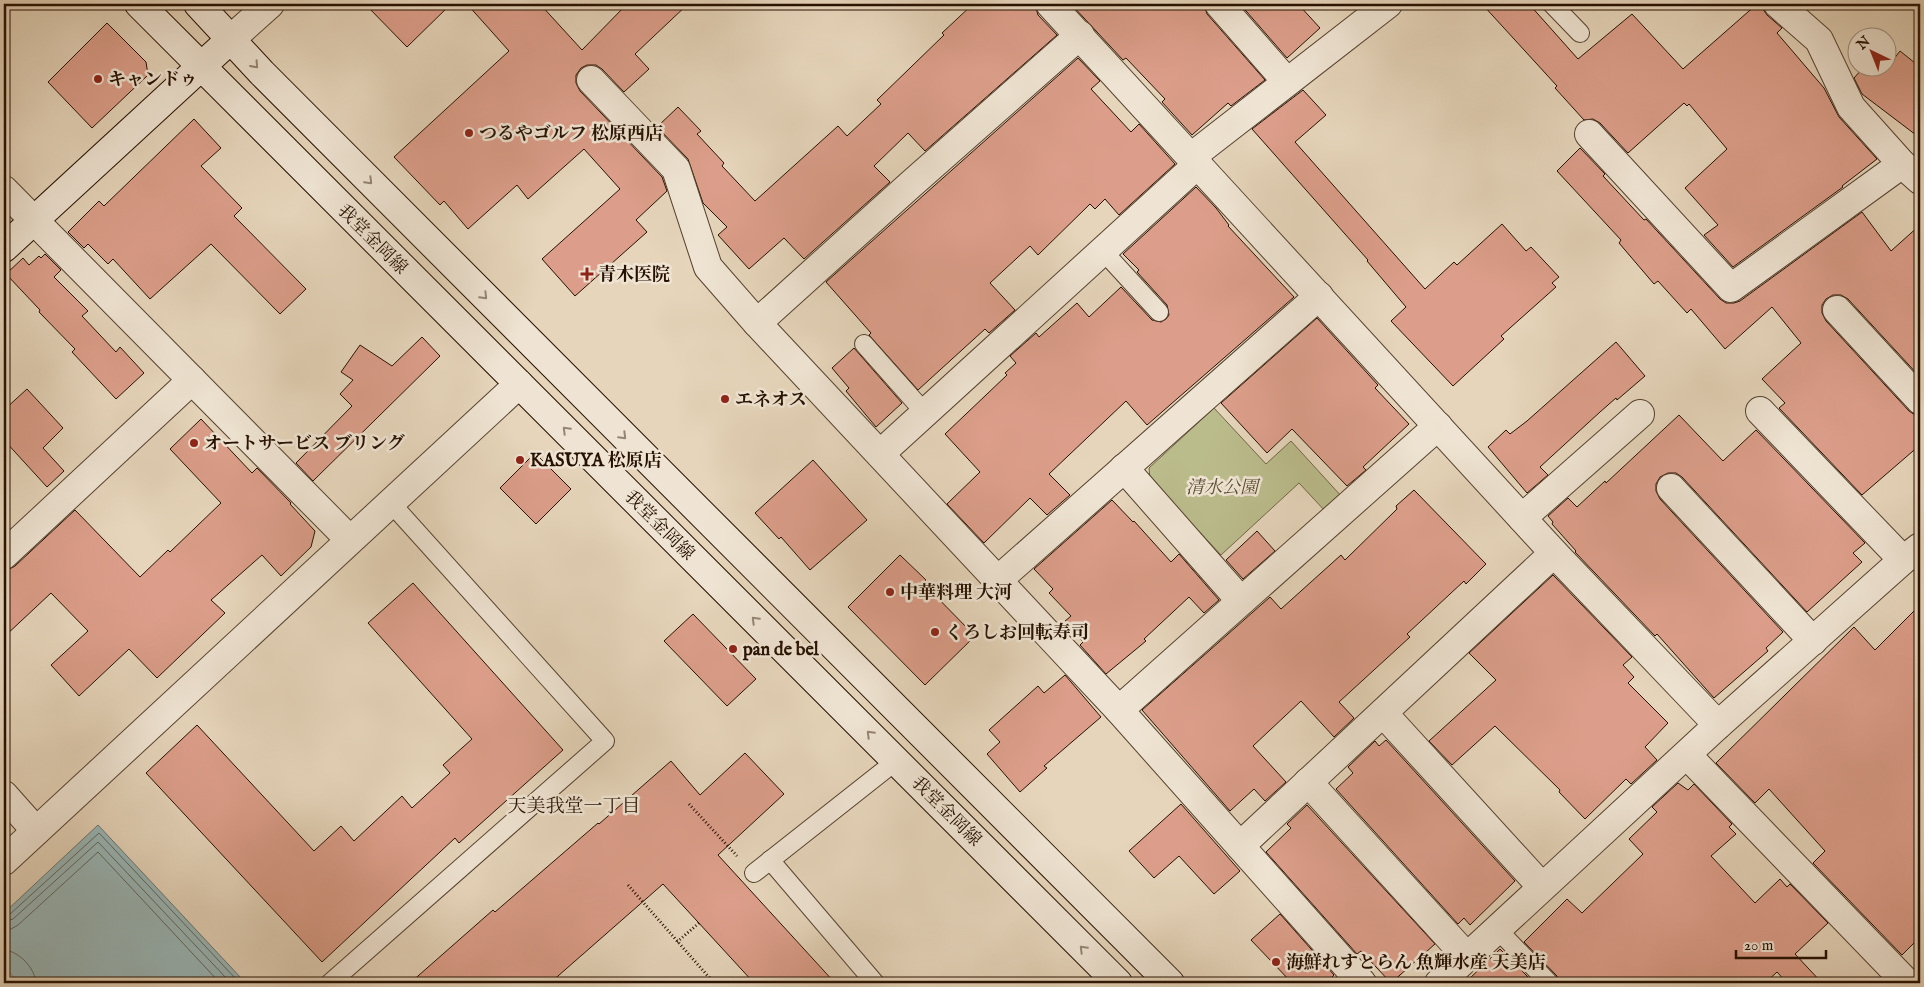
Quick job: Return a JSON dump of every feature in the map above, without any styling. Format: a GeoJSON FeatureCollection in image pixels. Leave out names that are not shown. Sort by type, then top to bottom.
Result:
{"type":"FeatureCollection","features":[{"type":"Feature","properties":{"kind":"street","name":"我堂金岡線"},"geometry":{"type":"LineString","coordinates":[[139,4],[1118,983]]}},
{"type":"Feature","properties":{"kind":"street","name":"我堂金岡線"},"geometry":{"type":"LineString","coordinates":[[198,4],[304,115],[1170,983]]}},
{"type":"Feature","properties":{"kind":"street"},"geometry":{"type":"LineString","coordinates":[[4,248],[270,4]]}},
{"type":"Feature","properties":{"kind":"street"},"geometry":{"type":"LineString","coordinates":[[1050,4],[1554,553],[1718,725]]}},
{"type":"Feature","properties":{"kind":"street"},"geometry":{"type":"LineString","coordinates":[[1219,4],[1287,82]]}},
{"type":"Feature","properties":{"kind":"street"},"geometry":{"type":"LineString","coordinates":[[880,454],[1103,251],[1195,160],[1287,82],[1388,4]]}},
{"type":"Feature","properties":{"kind":"street"},"geometry":{"type":"LineString","coordinates":[[1589,134],[1731,288],[1911,172],[1850,107],[1818,40],[1778,4]]}},
{"type":"Feature","properties":{"kind":"street"},"geometry":{"type":"LineString","coordinates":[[758,323],[908,186],[1080,35]]}},
{"type":"Feature","properties":{"kind":"street"},"geometry":{"type":"LineString","coordinates":[[591,80],[676,170],[708,267],[1119,710],[1362,983]]}},
{"type":"Feature","properties":{"kind":"street"},"geometry":{"type":"LineString","coordinates":[[4,190],[350,540]]}},
{"type":"Feature","properties":{"kind":"street"},"geometry":{"type":"LineString","coordinates":[[998,580],[1319,296]]}},
{"type":"Feature","properties":{"kind":"street"},"geometry":{"type":"LineString","coordinates":[[1837,310],[1920,400]]}},
{"type":"Feature","properties":{"kind":"street"},"geometry":{"type":"LineString","coordinates":[[4,555],[192,380]]}},
{"type":"Feature","properties":{"kind":"street"},"geometry":{"type":"LineString","coordinates":[[4,861],[519,384]]}},
{"type":"Feature","properties":{"kind":"street"},"geometry":{"type":"LineString","coordinates":[[1439,983],[1718,725],[1912,554],[1760,411]]}},
{"type":"Feature","properties":{"kind":"street"},"geometry":{"type":"LineString","coordinates":[[1522,518],[1640,414]]}},
{"type":"Feature","properties":{"kind":"street"},"geometry":{"type":"LineString","coordinates":[[1119,710],[1438,426]]}},
{"type":"Feature","properties":{"kind":"street"},"geometry":{"type":"LineString","coordinates":[[1124,468],[1241,601]]}},
{"type":"Feature","properties":{"kind":"street"},"geometry":{"type":"LineString","coordinates":[[1671,488],[1813,641]]}},
{"type":"Feature","properties":{"kind":"street"},"geometry":{"type":"LineString","coordinates":[[1240,846],[1554,553]]}},
{"type":"Feature","properties":{"kind":"street"},"geometry":{"type":"LineString","coordinates":[[1383,713],[1542,887]]}},
{"type":"Feature","properties":{"kind":"street"},"geometry":{"type":"LineString","coordinates":[[1687,755],[1908,983],[1920,973]]}},
{"type":"Feature","properties":{"kind":"street"},"geometry":{"type":"LineString","coordinates":[[1308,782],[1467,957]]}},
{"type":"Feature","properties":{"kind":"street"},"geometry":{"type":"LineString","coordinates":[[4,795],[36,831]]}},
{"type":"Feature","properties":{"kind":"lane"},"geometry":{"type":"LineString","coordinates":[[1552,4],[1580,33]]}},
{"type":"Feature","properties":{"kind":"lane"},"geometry":{"type":"LineString","coordinates":[[1103,251],[1159,312]]}},
{"type":"Feature","properties":{"kind":"lane"},"geometry":{"type":"LineString","coordinates":[[864,344],[925,413]]}},
{"type":"Feature","properties":{"kind":"lane"},"geometry":{"type":"LineString","coordinates":[[330,983],[605,741],[390,502]]}},
{"type":"Feature","properties":{"kind":"lane"},"geometry":{"type":"LineString","coordinates":[[754,873],[896,761]]}},
{"type":"Feature","properties":{"kind":"lane"},"geometry":{"type":"LineString","coordinates":[[770,860],[875,983]]}},
{"type":"Feature","properties":{"kind":"lane"},"geometry":{"type":"LineString","coordinates":[[1497,929],[1549,983]]}},
{"type":"Feature","properties":{"kind":"path"},"geometry":{"type":"LineString","coordinates":[[689,804],[754,873]]}},
{"type":"Feature","properties":{"kind":"path"},"geometry":{"type":"LineString","coordinates":[[628,885],[714,983]]}},
{"type":"Feature","properties":{"kind":"path"},"geometry":{"type":"LineString","coordinates":[[678,942],[699,922]]}},
{"type":"Feature","properties":{"kind":"green space","name":"清水公園"},"geometry":{"type":"Polygon","coordinates":[[[1214,408],[1266,464],[1291,441],[1342,497],[1326,512],[1299,483],[1221,555],[1150,479],[1149,468],[1214,408]]]}},
{"type":"Feature","properties":{"kind":"water"},"geometry":{"type":"Polygon","coordinates":[[[98,825],[242,979],[238,983],[19,983],[4,967],[4,913],[98,825]]]}},
{"type":"Feature","properties":{"kind":"building"},"geometry":{"type":"Polygon","coordinates":[[[365,4],[451,4],[407,47],[365,4]]]}},
{"type":"Feature","properties":{"kind":"building"},"geometry":{"type":"Polygon","coordinates":[[[467,4],[540,4],[582,50],[627,4],[688,4],[635,54],[649,69],[624,92],[596,65],[587,65],[581,68],[576,75],[576,83],[580,91],[662,177],[667,191],[636,220],[647,232],[575,296],[542,259],[620,189],[584,149],[528,199],[517,185],[468,229],[444,201],[440,205],[394,157],[509,51],[467,4]]]}},
{"type":"Feature","properties":{"kind":"building"},"geometry":{"type":"Polygon","coordinates":[[[973,4],[1035,4],[1038,15],[1057,35],[925,151],[908,133],[874,166],[890,182],[804,259],[784,238],[749,269],[718,235],[727,227],[703,203],[688,159],[657,127],[678,107],[701,131],[697,134],[724,163],[722,166],[755,201],[838,126],[847,136],[881,104],[877,100],[973,4]]]}},
{"type":"Feature","properties":{"kind":"building"},"geometry":{"type":"Polygon","coordinates":[[[1071,4],[1204,4],[1207,14],[1265,80],[1231,106],[1228,103],[1192,135],[1162,102],[1165,99],[1126,58],[1123,60],[1071,4]]]}},
{"type":"Feature","properties":{"kind":"building"},"geometry":{"type":"Polygon","coordinates":[[[1240,4],[1298,4],[1320,28],[1287,58],[1240,4]]]}},
{"type":"Feature","properties":{"kind":"building"},"geometry":{"type":"Polygon","coordinates":[[[1482,4],[1529,4],[1578,59],[1632,14],[1683,69],[1757,4],[1763,4],[1763,9],[1767,15],[1782,28],[1777,33],[1824,88],[1839,117],[1877,159],[1843,187],[1733,267],[1704,235],[1718,225],[1685,188],[1727,149],[1689,104],[1687,106],[1684,103],[1628,153],[1600,123],[1593,119],[1584,120],[1555,88],[1557,86],[1482,4]]]}},
{"type":"Feature","properties":{"kind":"building","name":"キャンドゥ"},"geometry":{"type":"Polygon","coordinates":[[[107,23],[146,62],[148,75],[92,128],[48,82],[107,23]]]}},
{"type":"Feature","properties":{"kind":"building"},"geometry":{"type":"Polygon","coordinates":[[[1900,51],[1920,67],[1920,138],[1862,94],[1854,78],[1896,78],[1896,56],[1900,51]]]}},
{"type":"Feature","properties":{"kind":"building"},"geometry":{"type":"Polygon","coordinates":[[[1078,58],[1100,81],[1091,89],[1131,132],[1139,124],[1175,164],[1119,215],[1105,199],[1095,209],[1090,204],[1038,255],[1030,246],[990,283],[1015,310],[989,333],[985,329],[918,390],[869,335],[871,333],[826,282],[1078,58]]]}},
{"type":"Feature","properties":{"kind":"building"},"geometry":{"type":"Polygon","coordinates":[[[1303,90],[1326,115],[1295,142],[1425,289],[1454,262],[1457,265],[1502,224],[1526,251],[1531,247],[1559,277],[1552,283],[1556,287],[1501,336],[1504,339],[1453,386],[1391,321],[1406,307],[1368,260],[1252,129],[1303,90]]]}},
{"type":"Feature","properties":{"kind":"building"},"geometry":{"type":"Polygon","coordinates":[[[194,119],[221,148],[201,166],[242,208],[234,216],[306,289],[280,314],[211,244],[150,299],[113,259],[108,264],[88,244],[84,248],[68,232],[99,201],[104,206],[194,119]]]}},
{"type":"Feature","properties":{"kind":"building"},"geometry":{"type":"Polygon","coordinates":[[[1580,148],[1644,220],[1646,219],[1720,299],[1726,303],[1740,301],[1862,212],[1891,251],[1920,225],[1920,377],[1848,299],[1841,295],[1833,295],[1826,299],[1822,305],[1822,313],[1826,321],[1909,411],[1915,415],[1920,415],[1920,445],[1862,495],[1779,408],[1785,403],[1762,379],[1801,343],[1772,307],[1725,349],[1691,309],[1687,313],[1658,281],[1654,284],[1619,243],[1621,240],[1557,171],[1580,148]]]}},
{"type":"Feature","properties":{"kind":"building"},"geometry":{"type":"Polygon","coordinates":[[[1196,187],[1216,208],[1228,226],[1294,297],[1147,425],[1126,401],[1049,474],[1070,495],[1047,515],[1030,498],[984,543],[947,504],[980,472],[945,434],[1007,375],[1005,373],[1016,363],[1010,356],[1036,333],[1039,337],[1077,303],[1089,317],[1121,287],[1152,320],[1161,322],[1166,319],[1169,315],[1167,305],[1137,272],[1139,270],[1123,254],[1196,187]]]}},
{"type":"Feature","properties":{"kind":"building"},"geometry":{"type":"Polygon","coordinates":[[[45,254],[61,270],[54,277],[88,311],[82,316],[116,352],[120,347],[144,373],[116,399],[72,352],[75,349],[6,274],[23,258],[29,265],[39,256],[41,258],[45,254]]]}},
{"type":"Feature","properties":{"kind":"building"},"geometry":{"type":"Polygon","coordinates":[[[1317,318],[1378,385],[1375,388],[1409,424],[1363,467],[1366,470],[1347,486],[1292,429],[1267,453],[1221,403],[1317,318]]]}},
{"type":"Feature","properties":{"kind":"building"},"geometry":{"type":"Polygon","coordinates":[[[422,337],[440,356],[313,481],[296,463],[352,406],[340,394],[353,380],[341,372],[360,345],[392,366],[422,337]]]}},
{"type":"Feature","properties":{"kind":"building"},"geometry":{"type":"Polygon","coordinates":[[[1616,342],[1645,376],[1617,400],[1616,398],[1540,467],[1548,475],[1527,493],[1488,447],[1506,430],[1510,434],[1527,421],[1616,342]]]}},
{"type":"Feature","properties":{"kind":"building"},"geometry":{"type":"Polygon","coordinates":[[[854,348],[902,403],[876,427],[846,391],[849,388],[832,368],[854,348]]]}},
{"type":"Feature","properties":{"kind":"building"},"geometry":{"type":"Polygon","coordinates":[[[27,389],[63,428],[43,448],[64,471],[47,487],[4,440],[4,410],[27,389]]]}},
{"type":"Feature","properties":{"kind":"building"},"geometry":{"type":"Polygon","coordinates":[[[1679,415],[1723,461],[1756,430],[1865,543],[1853,553],[1862,562],[1807,612],[1682,477],[1676,473],[1668,473],[1660,477],[1656,484],[1656,491],[1660,499],[1783,632],[1766,648],[1768,651],[1714,698],[1657,634],[1655,636],[1575,552],[1552,524],[1553,522],[1548,516],[1568,498],[1577,507],[1605,481],[1606,483],[1679,415]]]}},
{"type":"Feature","properties":{"kind":"building"},"geometry":{"type":"Polygon","coordinates":[[[201,419],[252,473],[257,468],[291,503],[315,531],[311,547],[281,576],[262,555],[211,600],[225,613],[157,678],[129,649],[79,696],[51,665],[88,631],[51,593],[4,637],[4,572],[15,566],[75,510],[140,577],[168,550],[170,552],[221,503],[170,449],[201,419]]]}},
{"type":"Feature","properties":{"kind":"building"},"geometry":{"type":"Polygon","coordinates":[[[535,453],[571,489],[536,524],[500,488],[535,453]]]}},
{"type":"Feature","properties":{"kind":"building"},"geometry":{"type":"Polygon","coordinates":[[[813,460],[867,520],[810,570],[781,537],[779,539],[755,513],[813,460]]]}},
{"type":"Feature","properties":{"kind":"building"},"geometry":{"type":"Polygon","coordinates":[[[1414,490],[1486,564],[1466,584],[1464,581],[1407,634],[1410,637],[1339,702],[1354,718],[1334,737],[1301,701],[1253,746],[1286,782],[1265,801],[1254,789],[1230,811],[1142,710],[1270,597],[1281,609],[1341,555],[1345,560],[1397,509],[1396,506],[1414,490]]]}},
{"type":"Feature","properties":{"kind":"building"},"geometry":{"type":"Polygon","coordinates":[[[1112,500],[1171,562],[1179,554],[1219,600],[1204,613],[1189,597],[1144,639],[1146,641],[1106,674],[1080,645],[1083,642],[1064,622],[1071,616],[1049,593],[1053,589],[1034,569],[1112,500]]]}},
{"type":"Feature","properties":{"kind":"building"},"geometry":{"type":"Polygon","coordinates":[[[1257,531],[1275,551],[1243,579],[1226,560],[1257,531]]]}},
{"type":"Feature","properties":{"kind":"building"},"geometry":{"type":"Polygon","coordinates":[[[900,555],[926,580],[923,583],[975,636],[925,685],[848,607],[900,555]]]}},
{"type":"Feature","properties":{"kind":"building"},"geometry":{"type":"Polygon","coordinates":[[[1553,575],[1632,657],[1623,665],[1634,677],[1628,683],[1668,723],[1645,747],[1657,760],[1631,784],[1626,779],[1585,819],[1559,792],[1560,790],[1495,726],[1452,765],[1429,741],[1496,680],[1469,653],[1553,575]]]}},
{"type":"Feature","properties":{"kind":"building"},"geometry":{"type":"Polygon","coordinates":[[[413,583],[563,750],[459,843],[455,838],[322,962],[146,773],[197,725],[314,851],[341,826],[354,841],[402,796],[412,808],[450,773],[443,765],[472,739],[368,623],[413,583]]]}},
{"type":"Feature","properties":{"kind":"building"},"geometry":{"type":"Polygon","coordinates":[[[1920,605],[1920,937],[1902,955],[1813,863],[1825,851],[1769,789],[1755,803],[1716,763],[1854,627],[1875,650],[1920,605]]]}},
{"type":"Feature","properties":{"kind":"building"},"geometry":{"type":"Polygon","coordinates":[[[693,614],[756,679],[727,706],[664,641],[693,614]]]}},
{"type":"Feature","properties":{"kind":"building"},"geometry":{"type":"Polygon","coordinates":[[[1065,675],[1101,717],[1044,766],[1047,768],[1020,792],[987,754],[1000,742],[989,730],[1038,686],[1044,693],[1065,675]]]}},
{"type":"Feature","properties":{"kind":"building"},"geometry":{"type":"Polygon","coordinates":[[[1386,740],[1515,881],[1470,925],[1464,918],[1458,924],[1336,789],[1353,773],[1348,767],[1375,741],[1379,746],[1386,740]]]}},
{"type":"Feature","properties":{"kind":"building"},"geometry":{"type":"Polygon","coordinates":[[[745,753],[784,794],[718,855],[835,983],[754,983],[663,884],[550,983],[410,983],[493,910],[495,912],[671,761],[700,795],[745,753]]]}},
{"type":"Feature","properties":{"kind":"building"},"geometry":{"type":"Polygon","coordinates":[[[1678,783],[1688,790],[1694,784],[1732,824],[1729,827],[1736,834],[1711,856],[1755,903],[1780,879],[1787,887],[1790,884],[1828,923],[1795,954],[1822,983],[1787,983],[1777,972],[1765,983],[1559,983],[1557,976],[1524,942],[1567,899],[1582,913],[1643,854],[1629,839],[1657,812],[1652,807],[1678,783]]]}},
{"type":"Feature","properties":{"kind":"building"},"geometry":{"type":"Polygon","coordinates":[[[1181,804],[1240,871],[1214,894],[1179,856],[1154,878],[1129,851],[1181,804]]]}},
{"type":"Feature","properties":{"kind":"building"},"geometry":{"type":"Polygon","coordinates":[[[1307,805],[1435,944],[1391,983],[1361,951],[1357,954],[1266,852],[1291,828],[1287,824],[1307,805]]]}},
{"type":"Feature","properties":{"kind":"building"},"geometry":{"type":"Polygon","coordinates":[[[1280,914],[1334,975],[1326,983],[1292,983],[1251,940],[1280,914]]]}},
{"type":"Feature","properties":{"kind":"building"},"geometry":{"type":"Polygon","coordinates":[[[1500,949],[1534,983],[1465,983],[1500,949]]]}},
{"type":"Feature","properties":{"kind":"place","name":"キャンドゥ"},"geometry":{"type":"Point","coordinates":[98,79]}},
{"type":"Feature","properties":{"kind":"place","name":"つるやゴルフ 松原西店"},"geometry":{"type":"Point","coordinates":[469,133]}},
{"type":"Feature","properties":{"kind":"place","name":"青木医院"},"geometry":{"type":"Point","coordinates":[587,274]}},
{"type":"Feature","properties":{"kind":"place","name":"エネオス"},"geometry":{"type":"Point","coordinates":[725,399]}},
{"type":"Feature","properties":{"kind":"place","name":"オートサービス ブリング"},"geometry":{"type":"Point","coordinates":[194,443]}},
{"type":"Feature","properties":{"kind":"place","name":"KASUYA 松原店"},"geometry":{"type":"Point","coordinates":[520,460]}},
{"type":"Feature","properties":{"kind":"place","name":"中華料理 大河"},"geometry":{"type":"Point","coordinates":[890,592]}},
{"type":"Feature","properties":{"kind":"place","name":"くろしお回転寿司"},"geometry":{"type":"Point","coordinates":[935,632]}},
{"type":"Feature","properties":{"kind":"place","name":"pan de bel"},"geometry":{"type":"Point","coordinates":[733,649]}},
{"type":"Feature","properties":{"kind":"place","name":"海鮮れすとらん 魚輝水産 天美店"},"geometry":{"type":"Point","coordinates":[1276,962]}},
{"type":"Feature","properties":{"kind":"district","name":"天美我堂一丁目"},"geometry":{"type":"Point","coordinates":[574,805]}}]}
